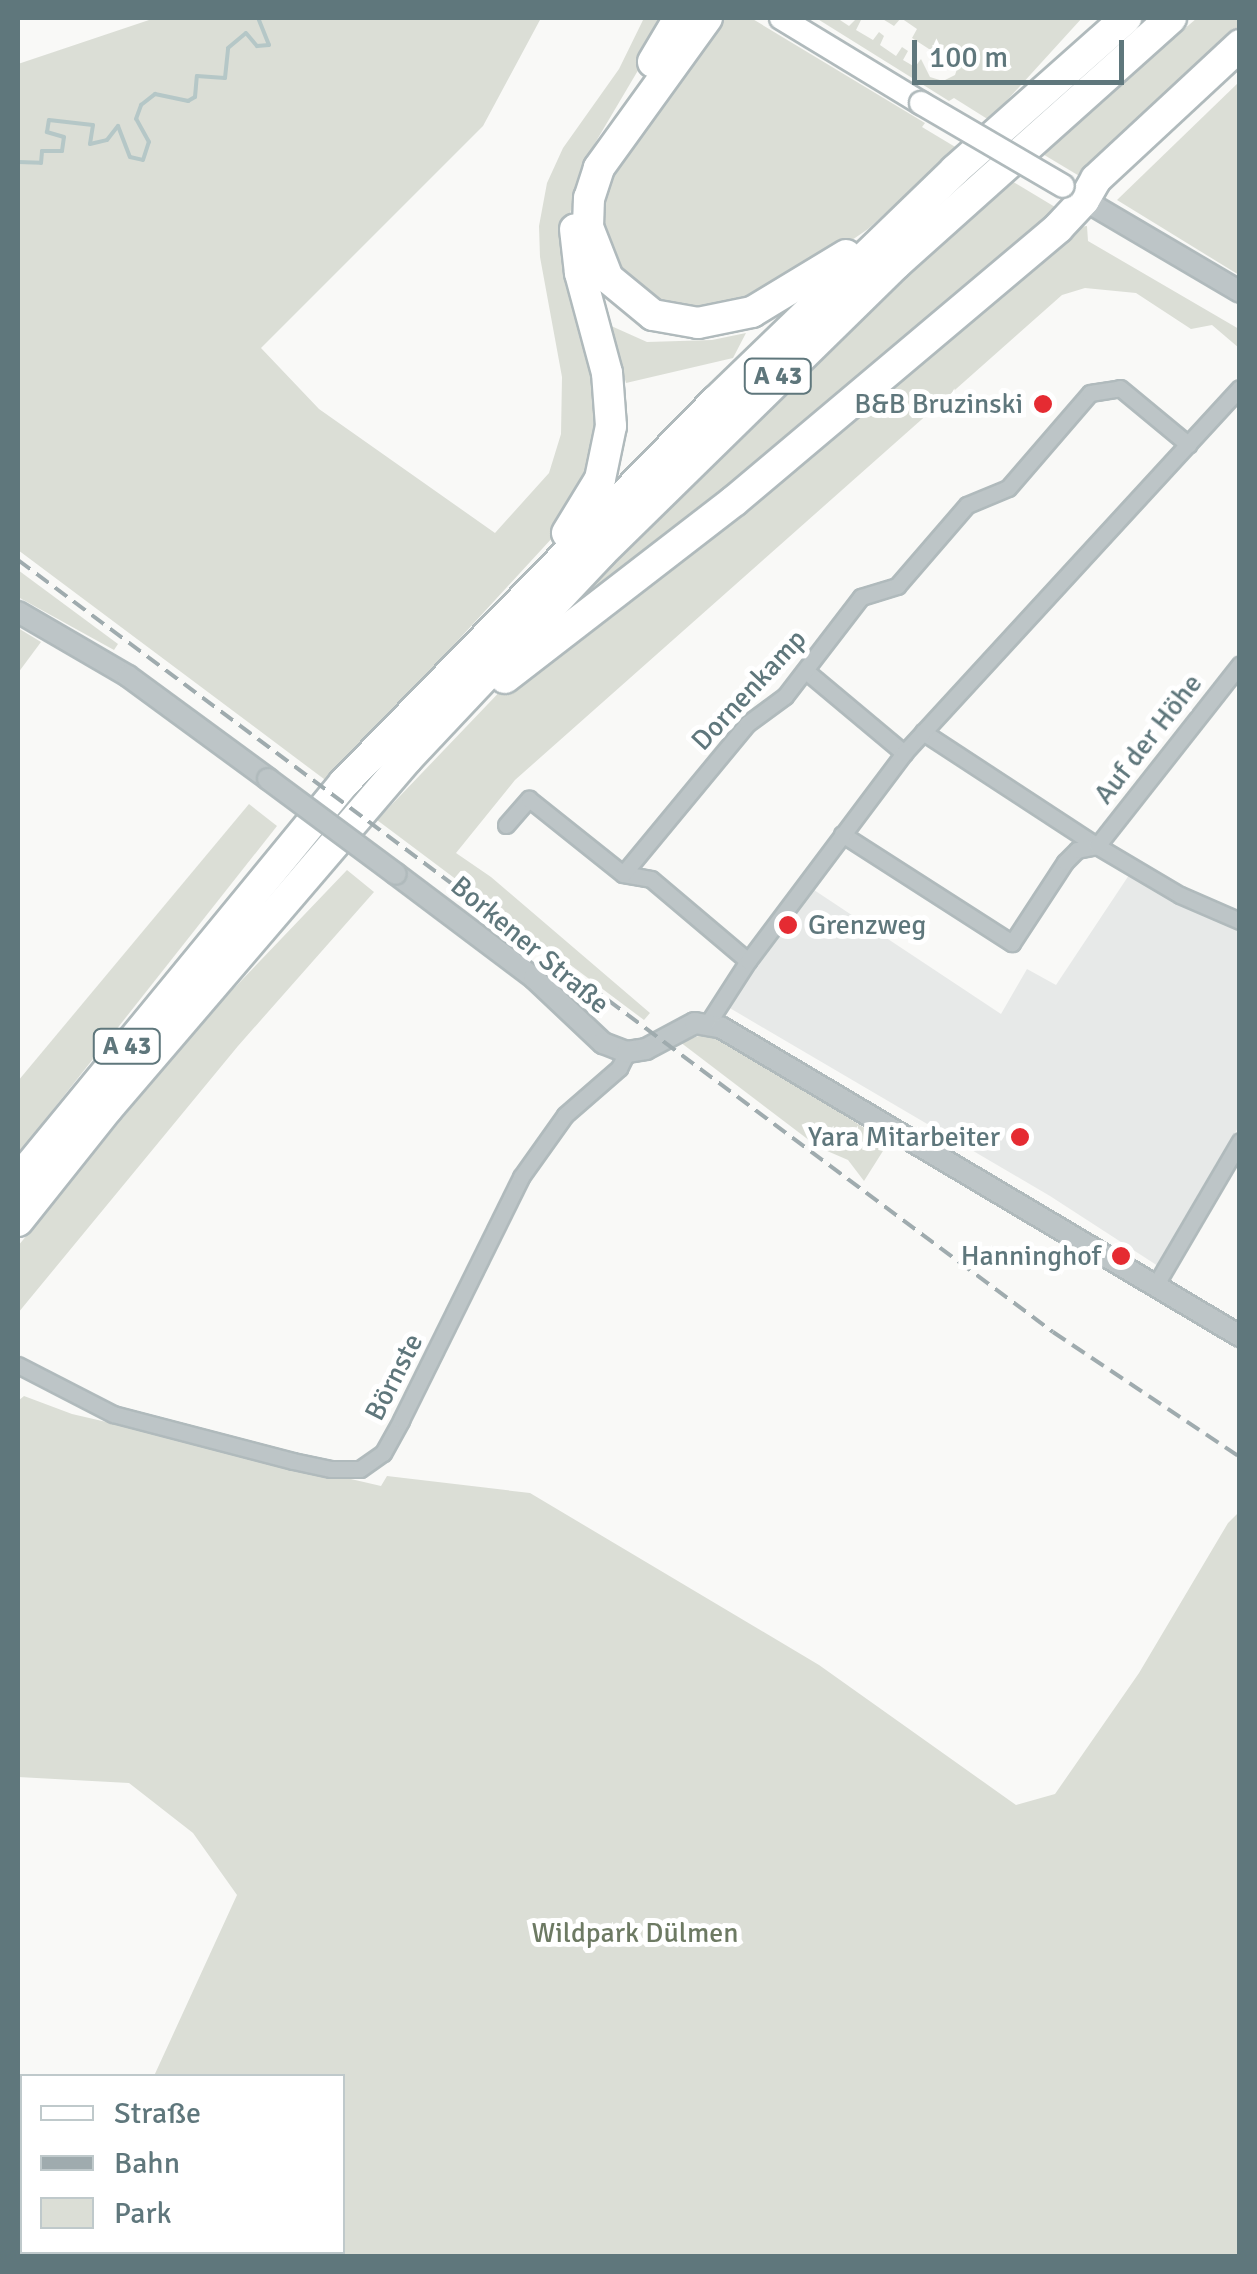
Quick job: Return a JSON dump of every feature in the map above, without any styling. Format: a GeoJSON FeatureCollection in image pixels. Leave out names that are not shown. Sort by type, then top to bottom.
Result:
{"type":"FeatureCollection","features":[{"type":"Feature","properties":{"kind":"highway"},"geometry":{"type":"LineString","coordinates":[[707,18],[622,131],[599,168],[589,198],[593,248],[608,278],[652,315],[698,323],[752,312],[844,256],[954,170]]}},
{"type":"Feature","properties":{"kind":"highway","name":"A 43"},"geometry":{"type":"LineString","coordinates":[[18,1180],[344,783],[716,400],[954,170],[1126,18]]}},
{"type":"Feature","properties":{"kind":"highway","name":"A 43"},"geometry":{"type":"LineString","coordinates":[[18,1221],[108,1108],[407,759],[602,553],[796,359],[1172,18]]}},
{"type":"Feature","properties":{"kind":"highway"},"geometry":{"type":"LineString","coordinates":[[504,618],[573,525],[600,479],[611,426],[606,374],[580,273],[575,223],[579,194],[593,160],[677,19]]}},
{"type":"Feature","properties":{"kind":"highway"},"geometry":{"type":"LineString","coordinates":[[407,759],[465,720],[526,659],[734,500],[1058,228],[1074,193],[1096,179],[1240,45]]}},
{"type":"Feature","properties":{"kind":"main road"},"geometry":{"type":"LineString","coordinates":[[781,18],[1074,193]]}},
{"type":"Feature","properties":{"kind":"street"},"geometry":{"type":"LineString","coordinates":[[1074,193],[1240,292]]}},
{"type":"Feature","properties":{"kind":"street","name":"Dornenkamp"},"geometry":{"type":"LineString","coordinates":[[624,874],[747,724],[785,696],[862,598],[898,586],[967,504],[1008,488],[1090,393],[1120,388],[1189,446]]}},
{"type":"Feature","properties":{"kind":"street"},"geometry":{"type":"LineString","coordinates":[[708,1024],[748,962],[904,753],[1240,388]]}},
{"type":"Feature","properties":{"kind":"street","name":"Borkener Straße"},"geometry":{"type":"LineString","coordinates":[[18,612],[128,676],[534,978],[604,1042],[627,1052]]}},
{"type":"Feature","properties":{"kind":"street","name":"Auf der Höhe"},"geometry":{"type":"LineString","coordinates":[[842,834],[1012,943],[1065,862],[1078,850],[1097,846],[1240,664]]}},
{"type":"Feature","properties":{"kind":"street"},"geometry":{"type":"LineString","coordinates":[[806,671],[904,753]]}},
{"type":"Feature","properties":{"kind":"street"},"geometry":{"type":"LineString","coordinates":[[923,732],[1097,846],[1180,895],[1240,921]]}},
{"type":"Feature","properties":{"kind":"street"},"geometry":{"type":"LineString","coordinates":[[506,825],[529,799],[624,874],[650,879],[748,962]]}},
{"type":"Feature","properties":{"kind":"street"},"geometry":{"type":"LineString","coordinates":[[627,1052],[646,1049],[676,1029],[708,1024],[739,1038],[1240,1336]]}},
{"type":"Feature","properties":{"kind":"street","name":"Börnste"},"geometry":{"type":"LineString","coordinates":[[18,1365],[113,1414],[293,1461],[331,1469],[360,1469],[383,1453],[521,1177],[565,1115],[619,1068],[627,1052]]}},
{"type":"Feature","properties":{"kind":"street"},"geometry":{"type":"LineString","coordinates":[[1155,1286],[1240,1142]]}},
{"type":"Feature","properties":{"kind":"shaded area"},"geometry":{"type":"Polygon","coordinates":[[[1133,869],[1239,923],[1239,1126],[1158,1266],[1050,1196],[728,1007],[726,1000],[808,886],[1001,1014],[1027,969],[1056,985],[1133,869]]]}},
{"type":"Feature","properties":{"kind":"green space"},"geometry":{"type":"Polygon","coordinates":[[[155,18],[541,18],[483,126],[261,348],[319,409],[495,533],[549,473],[561,434],[562,377],[540,257],[539,226],[547,183],[563,148],[619,69],[644,18],[669,18],[585,160],[569,217],[602,397],[593,475],[565,524],[328,782],[18,550],[18,64],[155,18]]]}},
{"type":"Feature","properties":{"kind":"green space"},"geometry":{"type":"Polygon","coordinates":[[[717,18],[751,18],[925,123],[922,127],[957,148],[868,229],[763,301],[668,313],[612,274],[594,198],[717,18]]]}},
{"type":"Feature","properties":{"kind":"green space"},"geometry":{"type":"Polygon","coordinates":[[[816,18],[837,18],[849,26],[857,18],[861,20],[856,30],[873,40],[879,32],[884,36],[880,45],[896,56],[902,47],[908,51],[903,60],[915,67],[921,59],[930,77],[943,81],[955,75],[958,66],[951,51],[929,49],[912,38],[917,29],[901,18],[1082,18],[989,120],[954,98],[949,101],[816,18]]]}},
{"type":"Feature","properties":{"kind":"green space"},"geometry":{"type":"Polygon","coordinates":[[[881,18],[901,18],[894,26],[881,18]]]}},
{"type":"Feature","properties":{"kind":"green space"},"geometry":{"type":"Polygon","coordinates":[[[1197,18],[1239,18],[1239,33],[1081,177],[1041,153],[1197,18]]]}},
{"type":"Feature","properties":{"kind":"green space"},"geometry":{"type":"Polygon","coordinates":[[[1239,82],[1239,275],[1117,200],[1239,82]]]}},
{"type":"Feature","properties":{"kind":"green space"},"geometry":{"type":"Polygon","coordinates":[[[1010,180],[1060,210],[941,317],[545,634],[734,440],[1010,180]]]}},
{"type":"Feature","properties":{"kind":"green space"},"geometry":{"type":"Polygon","coordinates":[[[1087,226],[1088,241],[1239,329],[1239,348],[1212,325],[1191,329],[1136,293],[1085,288],[1062,295],[515,780],[456,853],[491,877],[650,1013],[644,1020],[377,820],[509,682],[1078,227],[1087,226]]]}},
{"type":"Feature","properties":{"kind":"green space"},"geometry":{"type":"Polygon","coordinates":[[[609,325],[647,342],[712,340],[746,333],[733,358],[626,383],[609,325]]]}},
{"type":"Feature","properties":{"kind":"green space"},"geometry":{"type":"Polygon","coordinates":[[[18,570],[118,644],[114,650],[18,597],[18,570]]]}},
{"type":"Feature","properties":{"kind":"green space"},"geometry":{"type":"Polygon","coordinates":[[[18,628],[41,642],[18,673],[18,628]]]}},
{"type":"Feature","properties":{"kind":"green space"},"geometry":{"type":"Polygon","coordinates":[[[249,804],[277,826],[18,1154],[18,1081],[249,804]]]}},
{"type":"Feature","properties":{"kind":"green space"},"geometry":{"type":"Polygon","coordinates":[[[347,870],[374,892],[238,1046],[18,1313],[18,1246],[198,1026],[347,870]]]}},
{"type":"Feature","properties":{"kind":"green space"},"geometry":{"type":"Polygon","coordinates":[[[702,1035],[731,1043],[888,1143],[864,1181],[848,1160],[818,1147],[680,1042],[702,1035]]]}},
{"type":"Feature","properties":{"kind":"green space","name":"Wildpark Dülmen"},"geometry":{"type":"Polygon","coordinates":[[[24,1396],[72,1414],[381,1486],[387,1476],[530,1493],[819,1665],[1016,1805],[1055,1794],[1139,1673],[1228,1523],[1239,1512],[1239,2256],[70,2256],[345,2254],[345,2074],[155,2074],[237,1895],[193,1833],[129,1783],[18,1777],[18,1401],[24,1396]]]}},
{"type":"Feature","properties":{"kind":"waterway"},"geometry":{"type":"LineString","coordinates":[[18,162],[41,163],[42,151],[62,151],[64,137],[47,132],[49,120],[93,125],[90,144],[107,140],[118,126],[130,157],[143,160],[149,142],[136,119],[141,105],[155,94],[188,101],[195,97],[197,76],[225,78],[228,48],[246,33],[257,46],[269,45],[258,18]]}},
{"type":"Feature","properties":{"kind":"waterway"},"geometry":{"type":"LineString","coordinates":[[272,18],[280,18]]}},
{"type":"Feature","properties":{"kind":"waterway"},"geometry":{"type":"LineString","coordinates":[[288,18],[303,18]]}},
{"type":"Feature","properties":{"kind":"railway"},"geometry":{"type":"LineString","coordinates":[[18,560],[1053,1332],[1240,1457]]}},
{"type":"Feature","properties":{"kind":"place","name":"B&B Bruzinski"},"geometry":{"type":"Point","coordinates":[1043,404]}},
{"type":"Feature","properties":{"kind":"place","name":"Grenzweg"},"geometry":{"type":"Point","coordinates":[788,925]}},
{"type":"Feature","properties":{"kind":"place","name":"Yara Mitarbeiter"},"geometry":{"type":"Point","coordinates":[1020,1137]}},
{"type":"Feature","properties":{"kind":"place","name":"Hanninghof"},"geometry":{"type":"Point","coordinates":[1121,1256]}}]}
